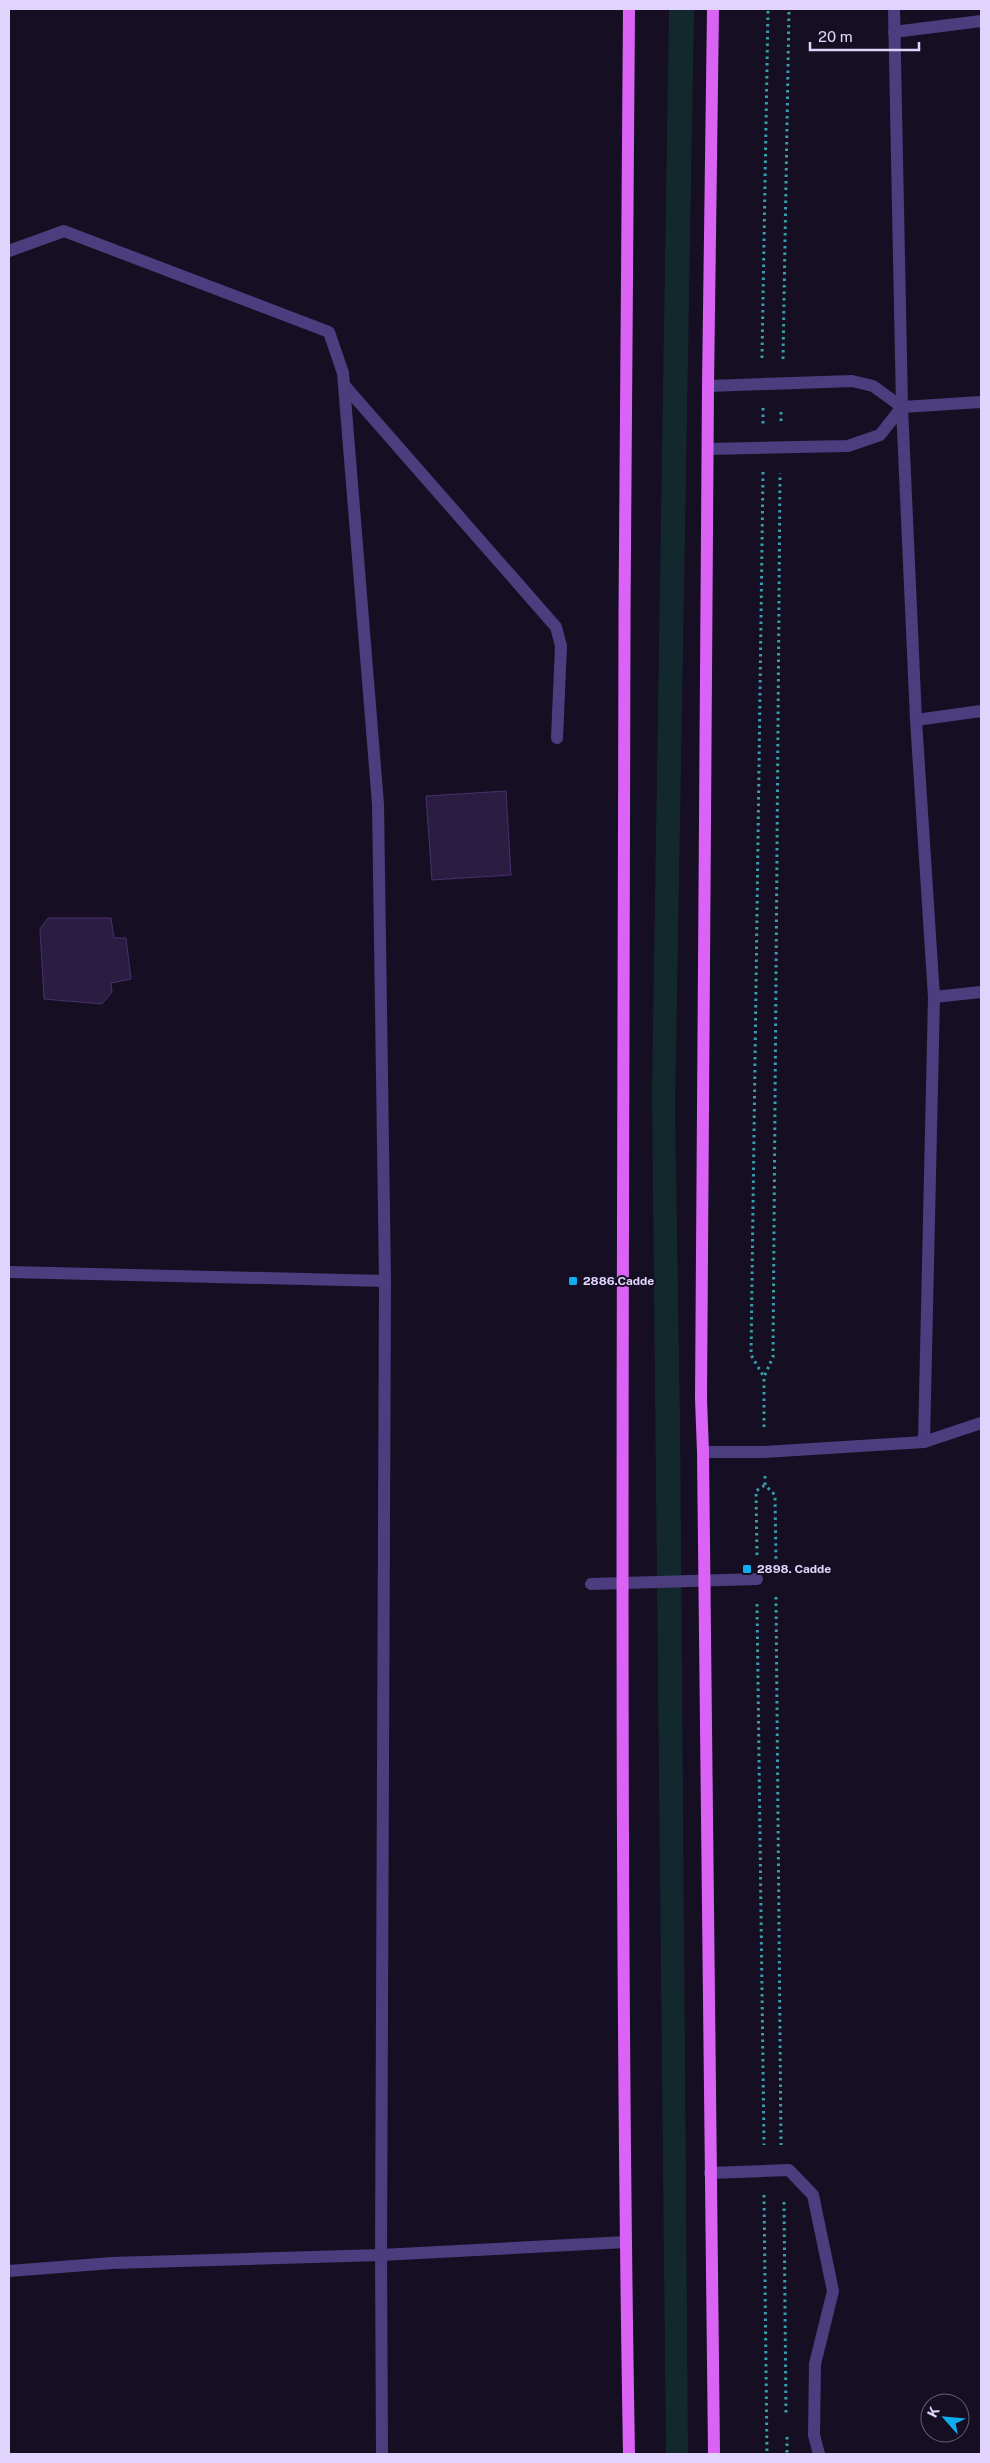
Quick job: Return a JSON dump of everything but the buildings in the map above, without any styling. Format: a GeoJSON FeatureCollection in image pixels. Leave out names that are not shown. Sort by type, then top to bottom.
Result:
{"type":"FeatureCollection","features":[{"type":"Feature","properties":{"kind":"main road"},"geometry":{"type":"LineString","coordinates":[[629,9],[624,493],[622,1583],[629,2454]]}},
{"type":"Feature","properties":{"kind":"main road"},"geometry":{"type":"LineString","coordinates":[[713,9],[708,386],[701,1399],[704,1452],[714,2454]]}},
{"type":"Feature","properties":{"kind":"street"},"geometry":{"type":"LineString","coordinates":[[894,9],[902,407],[916,720],[934,997],[924,1442]]}},
{"type":"Feature","properties":{"kind":"street"},"geometry":{"type":"LineString","coordinates":[[894,32],[981,21]]}},
{"type":"Feature","properties":{"kind":"street"},"geometry":{"type":"LineString","coordinates":[[9,251],[64,230],[329,332],[343,372],[378,804],[385,1281],[381,2255],[382,2454]]}},
{"type":"Feature","properties":{"kind":"street"},"geometry":{"type":"LineString","coordinates":[[708,386],[852,381],[873,386],[902,407],[981,402]]}},
{"type":"Feature","properties":{"kind":"street"},"geometry":{"type":"LineString","coordinates":[[344,385],[556,627],[561,646],[557,738]]}},
{"type":"Feature","properties":{"kind":"street"},"geometry":{"type":"LineString","coordinates":[[708,449],[848,446],[880,435],[902,407]]}},
{"type":"Feature","properties":{"kind":"street"},"geometry":{"type":"LineString","coordinates":[[916,720],[981,711]]}},
{"type":"Feature","properties":{"kind":"street"},"geometry":{"type":"LineString","coordinates":[[934,997],[981,992]]}},
{"type":"Feature","properties":{"kind":"street"},"geometry":{"type":"LineString","coordinates":[[9,1272],[385,1281]]}},
{"type":"Feature","properties":{"kind":"street"},"geometry":{"type":"LineString","coordinates":[[704,1452],[764,1452],[924,1442],[981,1423]]}},
{"type":"Feature","properties":{"kind":"street"},"geometry":{"type":"LineString","coordinates":[[592,1584],[757,1579]]}},
{"type":"Feature","properties":{"kind":"street"},"geometry":{"type":"LineString","coordinates":[[710,2174],[789,2170],[813,2195],[833,2291],[815,2364],[814,2435],[819,2454]]}},
{"type":"Feature","properties":{"kind":"street"},"geometry":{"type":"LineString","coordinates":[[9,2271],[112,2263],[381,2255],[626,2242]]}},
{"type":"Feature","properties":{"kind":"path"},"geometry":{"type":"LineString","coordinates":[[762,361],[768,9]]}},
{"type":"Feature","properties":{"kind":"path"},"geometry":{"type":"LineString","coordinates":[[782,364],[789,9]]}},
{"type":"Feature","properties":{"kind":"path"},"geometry":{"type":"LineString","coordinates":[[762,402],[763,427]]}},
{"type":"Feature","properties":{"kind":"path"},"geometry":{"type":"LineString","coordinates":[[781,404],[781,429]]}},
{"type":"Feature","properties":{"kind":"path"},"geometry":{"type":"LineString","coordinates":[[763,468],[751,1355],[764,1377],[773,1357],[780,465]]}},
{"type":"Feature","properties":{"kind":"path"},"geometry":{"type":"LineString","coordinates":[[768,2151],[764,2146],[756,1491],[765,1484],[775,1495],[776,1565]]}},
{"type":"Feature","properties":{"kind":"path"},"geometry":{"type":"LineString","coordinates":[[776,1595],[782,2144],[777,2150]]}},
{"type":"Feature","properties":{"kind":"path"},"geometry":{"type":"LineString","coordinates":[[767,2454],[764,2194],[768,2190]]}},
{"type":"Feature","properties":{"kind":"path"},"geometry":{"type":"LineString","coordinates":[[784,2192],[786,2415]]}},
{"type":"Feature","properties":{"kind":"path"},"geometry":{"type":"LineString","coordinates":[[787,2435],[787,2454]]}},
{"type":"Feature","properties":{"kind":"green space"},"geometry":{"type":"Polygon","coordinates":[[[669,9],[694,9],[675,1109],[680,1423],[688,2454],[666,2454],[652,1093],[669,9]]]}},
{"type":"Feature","properties":{"kind":"place","name":"2886.Cadde"},"geometry":{"type":"Point","coordinates":[573,1281]}},
{"type":"Feature","properties":{"kind":"place","name":"2898. Cadde"},"geometry":{"type":"Point","coordinates":[747,1569]}}]}
